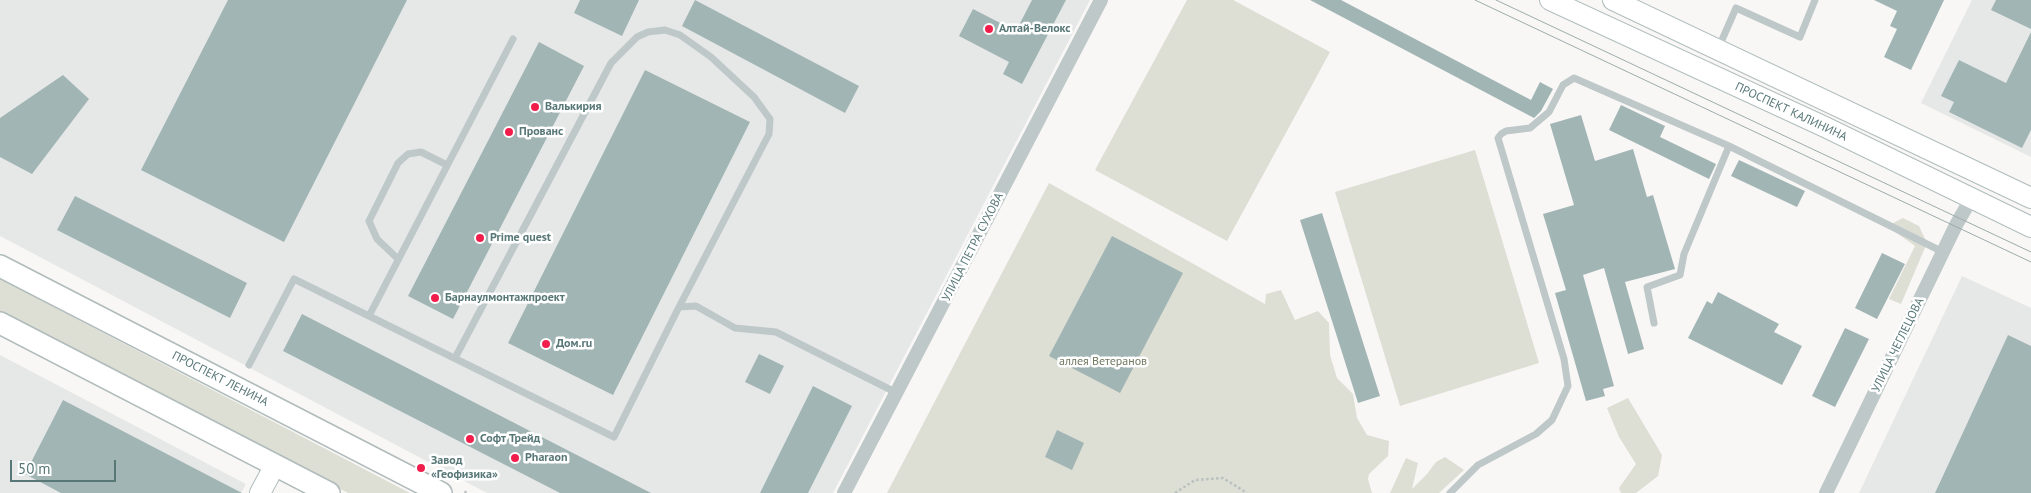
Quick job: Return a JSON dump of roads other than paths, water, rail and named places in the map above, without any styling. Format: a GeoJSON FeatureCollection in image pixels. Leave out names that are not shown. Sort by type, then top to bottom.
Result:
{"type":"FeatureCollection","features":[{"type":"Feature","properties":{"kind":"main road","name":"ПРОСПЕКТ КАЛИНИНА"},"geometry":{"type":"LineString","coordinates":[[1550,0],[1575,5],[2031,227]]}},
{"type":"Feature","properties":{"kind":"main road","name":"ПРОСПЕКТ КАЛИНИНА"},"geometry":{"type":"LineString","coordinates":[[1613,0],[2031,198]]}},
{"type":"Feature","properties":{"kind":"main road"},"geometry":{"type":"LineString","coordinates":[[1971,199],[1980,174]]}},
{"type":"Feature","properties":{"kind":"main road","name":"ПРОСПЕКТ ЛЕНИНА"},"geometry":{"type":"LineString","coordinates":[[0,266],[441,493]]}},
{"type":"Feature","properties":{"kind":"main road"},"geometry":{"type":"LineString","coordinates":[[0,324],[329,493]]}},
{"type":"Feature","properties":{"kind":"main road"},"geometry":{"type":"LineString","coordinates":[[260,493],[275,465]]}},
{"type":"Feature","properties":{"kind":"street","name":"УЛИЦА ПЕТРА СУХОВА"},"geometry":{"type":"LineString","coordinates":[[844,493],[1101,0]]}},
{"type":"Feature","properties":{"kind":"street","name":"УЛИЦА ЧЕГЛЕЦОВА"},"geometry":{"type":"LineString","coordinates":[[1826,493],[1943,252],[1971,199]]}},
{"type":"Feature","properties":{"kind":"lane"},"geometry":{"type":"LineString","coordinates":[[1718,50],[1736,8],[1800,37],[1815,0]]}},
{"type":"Feature","properties":{"kind":"lane"},"geometry":{"type":"LineString","coordinates":[[249,365],[294,279],[369,316],[454,358],[614,437],[679,307],[770,134],[770,119],[754,97],[710,57],[680,35],[665,30],[648,32],[637,37],[611,62],[454,358]]}},
{"type":"Feature","properties":{"kind":"lane"},"geometry":{"type":"LineString","coordinates":[[369,316],[514,39]]}},
{"type":"Feature","properties":{"kind":"lane"},"geometry":{"type":"LineString","coordinates":[[1450,493],[1478,465],[1536,434],[1552,420],[1568,386],[1564,359],[1498,138],[1506,131],[1519,131],[1530,128],[1548,112],[1563,85],[1574,78],[1729,146],[1943,252]]}},
{"type":"Feature","properties":{"kind":"lane"},"geometry":{"type":"LineString","coordinates":[[1654,323],[1647,286],[1680,275],[1684,254],[1729,146]]}},
{"type":"Feature","properties":{"kind":"lane"},"geometry":{"type":"LineString","coordinates":[[398,259],[377,239],[369,221],[398,163],[408,154],[421,152],[447,166]]}},
{"type":"Feature","properties":{"kind":"lane"},"geometry":{"type":"LineString","coordinates":[[679,307],[696,306],[735,328],[776,332],[897,393]]}},
{"type":"Feature","properties":{"kind":"tram line"},"geometry":{"type":"LineString","coordinates":[[1475,0],[2031,262]]}},
{"type":"Feature","properties":{"kind":"tram line"},"geometry":{"type":"LineString","coordinates":[[1496,0],[2031,252]]}},
{"type":"Feature","properties":{"kind":"place","name":"Алтай-Велокс"},"geometry":{"type":"Point","coordinates":[989,29]}},
{"type":"Feature","properties":{"kind":"place","name":"Валькирия"},"geometry":{"type":"Point","coordinates":[535,107]}},
{"type":"Feature","properties":{"kind":"place","name":"Прованс"},"geometry":{"type":"Point","coordinates":[509,132]}},
{"type":"Feature","properties":{"kind":"place","name":"Prime quest"},"geometry":{"type":"Point","coordinates":[480,238]}},
{"type":"Feature","properties":{"kind":"place","name":"Барнаулмонтажпроект"},"geometry":{"type":"Point","coordinates":[435,298]}},
{"type":"Feature","properties":{"kind":"place","name":"Дом.ru"},"geometry":{"type":"Point","coordinates":[546,344]}},
{"type":"Feature","properties":{"kind":"place","name":"Софт Трейд"},"geometry":{"type":"Point","coordinates":[470,439]}},
{"type":"Feature","properties":{"kind":"place","name":"Pharaon"},"geometry":{"type":"Point","coordinates":[515,458]}},
{"type":"Feature","properties":{"kind":"place","name":"Завод «Геофизика»"},"geometry":{"type":"Point","coordinates":[421,468]}},
{"type":"Feature","properties":{"kind":"park label","name":"аллея Ветеранов"},"geometry":{"type":"Point","coordinates":[1103,362]}}]}
